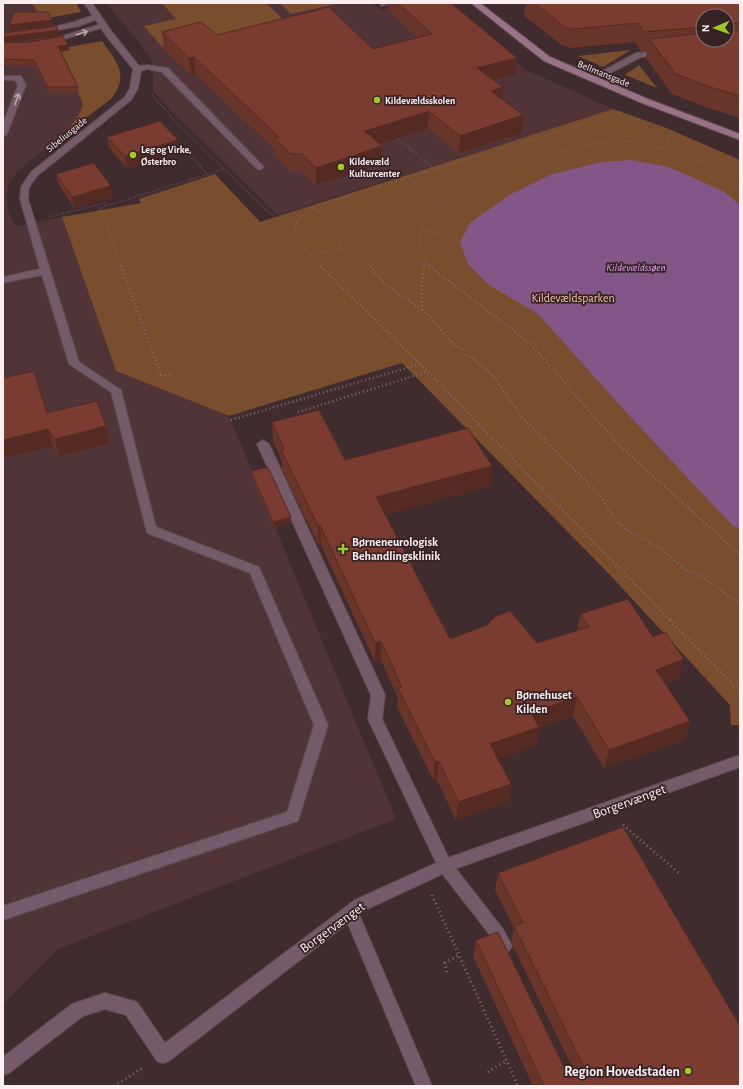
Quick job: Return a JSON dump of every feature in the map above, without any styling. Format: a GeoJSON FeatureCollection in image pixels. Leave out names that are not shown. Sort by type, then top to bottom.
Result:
{"type":"FeatureCollection","features":[{"type":"Feature","properties":{"kind":"street"},"geometry":{"type":"LineString","coordinates":[[88,3],[110,35],[137,69],[147,67],[165,70],[260,167]]}},
{"type":"Feature","properties":{"kind":"street","name":"Bellmansgade"},"geometry":{"type":"LineString","coordinates":[[475,3],[547,59],[645,101],[740,137]]}},
{"type":"Feature","properties":{"kind":"street"},"geometry":{"type":"LineString","coordinates":[[36,32],[76,24],[96,16]]}},
{"type":"Feature","properties":{"kind":"street"},"geometry":{"type":"LineString","coordinates":[[41,43],[62,39],[104,26]]}},
{"type":"Feature","properties":{"kind":"street"},"geometry":{"type":"LineString","coordinates":[[592,79],[639,55],[670,52]]}},
{"type":"Feature","properties":{"kind":"street","name":"Sibeliusgade"},"geometry":{"type":"LineString","coordinates":[[3,913],[293,816],[321,725],[255,570],[151,530],[116,390],[74,364],[30,222],[24,199],[25,187],[34,174],[128,98],[134,88],[137,69]]}},
{"type":"Feature","properties":{"kind":"street"},"geometry":{"type":"LineString","coordinates":[[3,78],[18,78],[22,85],[3,134]]}},
{"type":"Feature","properties":{"kind":"street"},"geometry":{"type":"LineString","coordinates":[[3,280],[45,271]]}},
{"type":"Feature","properties":{"kind":"street"},"geometry":{"type":"LineString","coordinates":[[263,444],[378,695],[375,719],[445,866],[498,934],[512,961]]}},
{"type":"Feature","properties":{"kind":"street","name":"Borgervænget"},"geometry":{"type":"LineString","coordinates":[[164,1055],[360,905],[445,866],[740,761]]}},
{"type":"Feature","properties":{"kind":"street"},"geometry":{"type":"LineString","coordinates":[[351,912],[424,1086]]}},
{"type":"Feature","properties":{"kind":"street"},"geometry":{"type":"LineString","coordinates":[[3,1067],[78,1010],[105,1001],[131,1008],[164,1055]]}},
{"type":"Feature","properties":{"kind":"path"},"geometry":{"type":"LineString","coordinates":[[150,93],[175,121],[277,218],[298,222]]}},
{"type":"Feature","properties":{"kind":"path"},"geometry":{"type":"LineString","coordinates":[[645,101],[616,114],[313,208],[306,211],[298,222],[294,231],[298,242],[310,255],[420,364],[740,692]]}},
{"type":"Feature","properties":{"kind":"path"},"geometry":{"type":"LineString","coordinates":[[392,134],[435,169]]}},
{"type":"Feature","properties":{"kind":"path"},"geometry":{"type":"LineString","coordinates":[[172,136],[208,175]]}},
{"type":"Feature","properties":{"kind":"path"},"geometry":{"type":"LineString","coordinates":[[534,140],[549,154]]}},
{"type":"Feature","properties":{"kind":"path"},"geometry":{"type":"LineString","coordinates":[[740,178],[689,156],[664,148],[633,141],[599,143],[549,154],[470,184],[434,205],[425,220],[420,237],[422,252],[429,268],[487,309],[531,344],[620,446],[740,555]]}},
{"type":"Feature","properties":{"kind":"path"},"geometry":{"type":"LineString","coordinates":[[171,375],[161,375],[100,208],[224,169]]}},
{"type":"Feature","properties":{"kind":"path"},"geometry":{"type":"LineString","coordinates":[[409,177],[434,205]]}},
{"type":"Feature","properties":{"kind":"path"},"geometry":{"type":"LineString","coordinates":[[30,222],[105,203],[109,205]]}},
{"type":"Feature","properties":{"kind":"path"},"geometry":{"type":"LineString","coordinates":[[313,208],[334,222],[340,232],[340,249]]}},
{"type":"Feature","properties":{"kind":"path"},"geometry":{"type":"LineString","coordinates":[[422,230],[471,239]]}},
{"type":"Feature","properties":{"kind":"path"},"geometry":{"type":"LineString","coordinates":[[310,255],[340,249],[364,260],[386,285],[433,319],[442,333],[450,341],[492,374],[521,416],[600,495],[615,520],[626,529],[664,550],[684,569],[704,578],[740,604]]}},
{"type":"Feature","properties":{"kind":"path"},"geometry":{"type":"LineString","coordinates":[[422,310],[422,278],[425,260]]}},
{"type":"Feature","properties":{"kind":"path"},"geometry":{"type":"LineString","coordinates":[[231,420],[420,364]]}},
{"type":"Feature","properties":{"kind":"path"},"geometry":{"type":"LineString","coordinates":[[298,412],[427,372]]}},
{"type":"Feature","properties":{"kind":"path"},"geometry":{"type":"LineString","coordinates":[[608,809],[635,837],[679,873]]}},
{"type":"Feature","properties":{"kind":"path"},"geometry":{"type":"LineString","coordinates":[[423,876],[518,1086]]}},
{"type":"Feature","properties":{"kind":"path"},"geometry":{"type":"LineString","coordinates":[[447,972],[445,963],[459,955]]}},
{"type":"Feature","properties":{"kind":"path"},"geometry":{"type":"LineString","coordinates":[[114,1086],[164,1055]]}},
{"type":"Feature","properties":{"kind":"path"},"geometry":{"type":"LineString","coordinates":[[488,1072],[506,1061]]}},
{"type":"Feature","properties":{"kind":"shaded area"},"geometry":{"type":"Polygon","coordinates":[[[3,3],[32,3],[42,19],[83,104],[80,113],[72,125],[17,172],[9,184],[6,198],[8,212],[16,226],[62,217],[116,371],[229,416],[396,819],[58,949],[3,1004],[3,3]]]}},
{"type":"Feature","properties":{"kind":"shaded area","name":"Kildevældsskolen"},"geometry":{"type":"Polygon","coordinates":[[[106,3],[371,3],[381,10],[413,3],[442,3],[526,70],[613,109],[278,215],[172,112],[153,91],[153,62],[147,52],[106,3]]]}},
{"type":"Feature","properties":{"kind":"green space"},"geometry":{"type":"Polygon","coordinates":[[[32,3],[76,3],[81,12],[42,19],[32,3]]]}},
{"type":"Feature","properties":{"kind":"green space"},"geometry":{"type":"Polygon","coordinates":[[[162,3],[266,3],[286,22],[213,44],[205,37],[162,47],[144,26],[176,19],[162,3]]]}},
{"type":"Feature","properties":{"kind":"green space"},"geometry":{"type":"Polygon","coordinates":[[[280,3],[340,3],[291,14],[280,3]]]}},
{"type":"Feature","properties":{"kind":"green space"},"geometry":{"type":"Polygon","coordinates":[[[102,41],[119,69],[120,83],[117,91],[111,99],[40,152],[66,131],[76,119],[83,104],[58,49],[102,41]]]}},
{"type":"Feature","properties":{"kind":"green space"},"geometry":{"type":"Polygon","coordinates":[[[631,50],[603,67],[578,56],[631,50]]]}},
{"type":"Feature","properties":{"kind":"green space"},"geometry":{"type":"Polygon","coordinates":[[[639,65],[657,88],[625,75],[639,65]]]}},
{"type":"Feature","properties":{"kind":"green space","name":"Kildevældsparken"},"geometry":{"type":"Polygon","coordinates":[[[613,109],[664,127],[740,160],[740,725],[731,725],[730,705],[611,576],[402,363],[229,416],[116,371],[62,217],[141,203],[139,199],[215,174],[260,222],[613,109]]]}},
{"type":"Feature","properties":{"kind":"water","name":"Kildevældssøen"},"geometry":{"type":"Polygon","coordinates":[[[631,160],[669,167],[723,191],[740,205],[740,528],[733,526],[625,411],[538,314],[489,285],[468,264],[460,242],[470,223],[509,195],[552,174],[602,162],[631,160]]]}},
{"type":"Feature","properties":{"kind":"building"},"geometry":{"type":"Polygon","coordinates":[[[398,3],[451,3],[517,58],[477,68],[503,87],[491,91],[523,115],[460,136],[429,111],[365,131],[382,146],[316,168],[302,154],[291,154],[274,138],[279,137],[194,57],[189,58],[162,32],[201,22],[217,35],[329,7],[373,49],[432,34],[398,3]]]}},
{"type":"Feature","properties":{"kind":"building"},"geometry":{"type":"Polygon","coordinates":[[[534,3],[740,3],[740,23],[735,23],[735,8],[695,8],[695,28],[644,32],[638,23],[574,29],[565,27],[534,3]]]}},
{"type":"Feature","properties":{"kind":"building"},"geometry":{"type":"Polygon","coordinates":[[[14,12],[48,12],[52,20],[9,25],[14,12]]]}},
{"type":"Feature","properties":{"kind":"building"},"geometry":{"type":"Polygon","coordinates":[[[56,26],[58,29],[53,31],[3,37],[5,33],[56,26]]]}},
{"type":"Feature","properties":{"kind":"building"},"geometry":{"type":"Polygon","coordinates":[[[735,30],[740,30],[740,96],[707,86],[676,74],[649,39],[695,34],[695,48],[735,48],[735,30]]]}},
{"type":"Feature","properties":{"kind":"building"},"geometry":{"type":"Polygon","coordinates":[[[63,36],[68,45],[58,46],[78,87],[47,87],[34,60],[3,59],[3,43],[29,42],[63,36]]]}},
{"type":"Feature","properties":{"kind":"building"},"geometry":{"type":"Polygon","coordinates":[[[160,121],[178,140],[125,156],[107,137],[160,121]]]}},
{"type":"Feature","properties":{"kind":"building"},"geometry":{"type":"Polygon","coordinates":[[[94,163],[111,186],[72,197],[56,174],[94,163]]]}},
{"type":"Feature","properties":{"kind":"building"},"geometry":{"type":"Polygon","coordinates":[[[34,371],[47,413],[97,401],[106,426],[55,439],[48,429],[3,440],[3,378],[34,371]]]}},
{"type":"Feature","properties":{"kind":"building"},"geometry":{"type":"Polygon","coordinates":[[[319,410],[345,460],[468,428],[492,466],[376,497],[450,639],[487,625],[495,617],[510,611],[537,643],[589,627],[580,614],[628,599],[653,637],[665,632],[684,659],[656,670],[690,721],[609,750],[577,697],[531,713],[539,727],[490,744],[511,784],[458,802],[439,761],[435,762],[398,688],[402,687],[381,641],[375,643],[320,525],[318,526],[281,450],[284,449],[272,422],[319,410]]]}},
{"type":"Feature","properties":{"kind":"building"},"geometry":{"type":"Polygon","coordinates":[[[268,467],[291,517],[273,522],[251,471],[268,467]]]}},
{"type":"Feature","properties":{"kind":"building"},"geometry":{"type":"Polygon","coordinates":[[[623,827],[740,1026],[740,1086],[544,1086],[476,940],[498,932],[567,1073],[587,1073],[514,926],[523,923],[498,873],[623,827]]]}},
{"type":"Feature","properties":{"kind":"place","name":"Kildevældsskolen"},"geometry":{"type":"Point","coordinates":[377,100]}},
{"type":"Feature","properties":{"kind":"place","name":"Leg og Virke, Østerbro"},"geometry":{"type":"Point","coordinates":[133,155]}},
{"type":"Feature","properties":{"kind":"place","name":"Kildevæld Kulturcenter"},"geometry":{"type":"Point","coordinates":[341,167]}},
{"type":"Feature","properties":{"kind":"place","name":"Børneneurologisk Behandlingsklinik"},"geometry":{"type":"Point","coordinates":[343,549]}},
{"type":"Feature","properties":{"kind":"place","name":"Børnehuset Kilden"},"geometry":{"type":"Point","coordinates":[508,702]}},
{"type":"Feature","properties":{"kind":"place","name":"Region Hovedstaden"},"geometry":{"type":"Point","coordinates":[688,1071]}}]}
